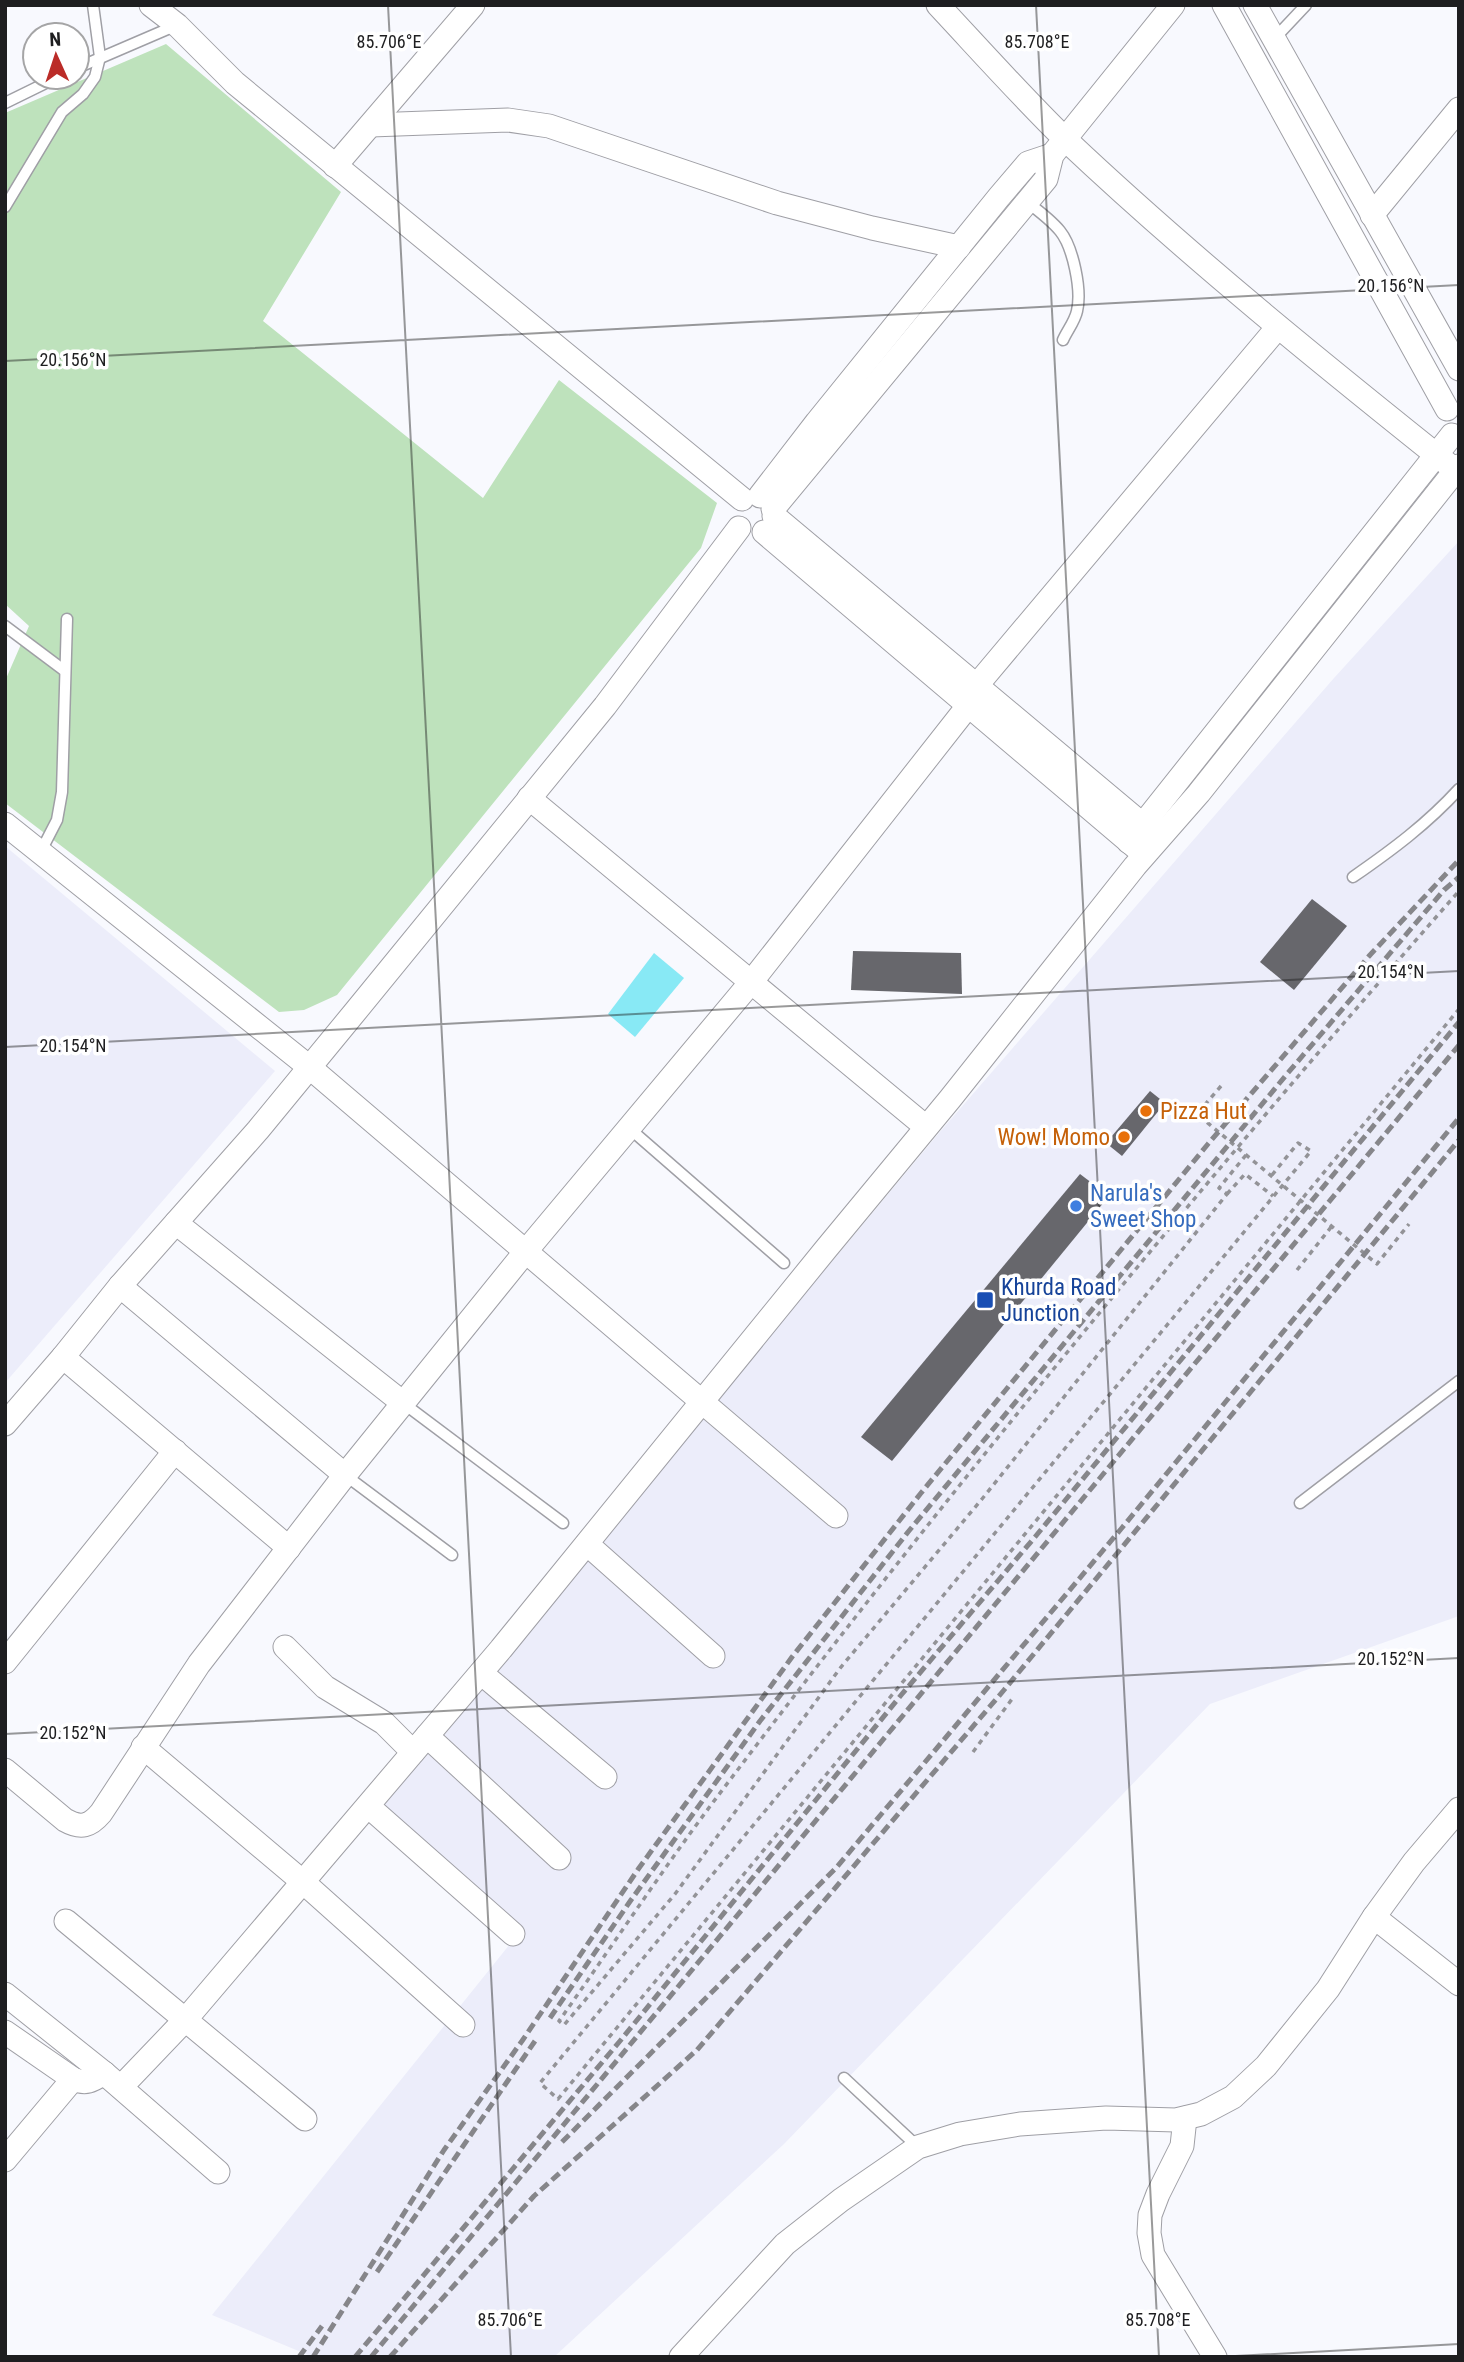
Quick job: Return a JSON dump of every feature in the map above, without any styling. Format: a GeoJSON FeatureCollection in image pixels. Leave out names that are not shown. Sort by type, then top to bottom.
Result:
{"type":"FeatureCollection","features":[{"type":"Feature","properties":{"kind":"street"},"geometry":{"type":"LineString","coordinates":[[151,5],[177,26],[235,83],[335,166],[763,511],[973,696],[1144,840]]}},
{"type":"Feature","properties":{"kind":"street"},"geometry":{"type":"LineString","coordinates":[[335,166],[472,5]]}},
{"type":"Feature","properties":{"kind":"street"},"geometry":{"type":"LineString","coordinates":[[938,5],[1058,147],[1437,456],[1458,470],[1199,793],[1144,840]]}},
{"type":"Feature","properties":{"kind":"street"},"geometry":{"type":"LineString","coordinates":[[763,511],[1046,179],[1058,147],[1173,5]]}},
{"type":"Feature","properties":{"kind":"street"},"geometry":{"type":"LineString","coordinates":[[5,2032],[82,2083],[113,2080],[186,2019],[481,1673],[926,1127],[1437,456],[1455,437],[1446,425],[1453,403],[1224,5]]}},
{"type":"Feature","properties":{"kind":"street"},"geometry":{"type":"LineString","coordinates":[[1255,5],[1459,369]]}},
{"type":"Feature","properties":{"kind":"street"},"geometry":{"type":"LineString","coordinates":[[1372,215],[1459,109]]}},
{"type":"Feature","properties":{"kind":"street"},"geometry":{"type":"LineString","coordinates":[[370,125],[508,120],[549,126],[777,203],[959,247]]}},
{"type":"Feature","properties":{"kind":"street"},"geometry":{"type":"LineString","coordinates":[[5,1423],[120,1286],[258,1130],[643,657],[739,528],[751,535],[817,422],[1028,163],[1058,147]]}},
{"type":"Feature","properties":{"kind":"street"},"geometry":{"type":"LineString","coordinates":[[5,1770],[65,1820],[85,1826],[93,1822],[199,1664],[345,1475],[526,1251],[751,981],[973,696],[1278,327]]}},
{"type":"Feature","properties":{"kind":"street"},"geometry":{"type":"LineString","coordinates":[[529,798],[926,1127]]}},
{"type":"Feature","properties":{"kind":"street"},"geometry":{"type":"LineString","coordinates":[[5,824],[308,1066],[836,1516]]}},
{"type":"Feature","properties":{"kind":"street"},"geometry":{"type":"LineString","coordinates":[[176,1223],[403,1403]]}},
{"type":"Feature","properties":{"kind":"street"},"geometry":{"type":"LineString","coordinates":[[120,1286],[345,1475]]}},
{"type":"Feature","properties":{"kind":"street"},"geometry":{"type":"LineString","coordinates":[[63,1357],[289,1548]]}},
{"type":"Feature","properties":{"kind":"street"},"geometry":{"type":"LineString","coordinates":[[5,1662],[175,1451]]}},
{"type":"Feature","properties":{"kind":"street"},"geometry":{"type":"LineString","coordinates":[[587,1544],[713,1656]]}},
{"type":"Feature","properties":{"kind":"street"},"geometry":{"type":"LineString","coordinates":[[285,1647],[325,1687],[420,1744],[559,1858]]}},
{"type":"Feature","properties":{"kind":"street"},"geometry":{"type":"LineString","coordinates":[[481,1673],[605,1777]]}},
{"type":"Feature","properties":{"kind":"street"},"geometry":{"type":"LineString","coordinates":[[144,1747],[303,1882],[463,2025]]}},
{"type":"Feature","properties":{"kind":"street"},"geometry":{"type":"LineString","coordinates":[[368,1806],[513,1934]]}},
{"type":"Feature","properties":{"kind":"street"},"geometry":{"type":"LineString","coordinates":[[681,2357],[785,2244],[841,2200],[918,2147],[960,2134],[1020,2124],[1106,2118],[1185,2118],[1201,2114],[1233,2097],[1266,2066],[1328,1989],[1374,1917],[1414,1862],[1459,1809]]}},
{"type":"Feature","properties":{"kind":"street"},"geometry":{"type":"LineString","coordinates":[[1374,1917],[1459,1984]]}},
{"type":"Feature","properties":{"kind":"street"},"geometry":{"type":"LineString","coordinates":[[66,1921],[305,2119]]}},
{"type":"Feature","properties":{"kind":"street"},"geometry":{"type":"LineString","coordinates":[[5,1994],[113,2080],[218,2172]]}},
{"type":"Feature","properties":{"kind":"street"},"geometry":{"type":"LineString","coordinates":[[5,2160],[73,2079]]}},
{"type":"Feature","properties":{"kind":"street"},"geometry":{"type":"LineString","coordinates":[[1185,2118],[1182,2147],[1158,2194],[1150,2215],[1149,2233],[1153,2255],[1215,2357]]}},
{"type":"Feature","properties":{"kind":"lane"},"geometry":{"type":"LineString","coordinates":[[5,207],[62,112],[83,94],[95,77],[100,57],[93,5]]}},
{"type":"Feature","properties":{"kind":"lane"},"geometry":{"type":"LineString","coordinates":[[1274,39],[1306,5]]}},
{"type":"Feature","properties":{"kind":"lane"},"geometry":{"type":"LineString","coordinates":[[91,61],[177,26]]}},
{"type":"Feature","properties":{"kind":"lane"},"geometry":{"type":"LineString","coordinates":[[5,103],[29,91]]}},
{"type":"Feature","properties":{"kind":"lane"},"geometry":{"type":"LineString","coordinates":[[1027,202],[1062,232],[1069,247],[1076,274],[1078,297],[1077,312],[1063,340]]}},
{"type":"Feature","properties":{"kind":"lane"},"geometry":{"type":"LineString","coordinates":[[40,853],[57,820],[62,792],[68,620]]}},
{"type":"Feature","properties":{"kind":"lane"},"geometry":{"type":"LineString","coordinates":[[5,626],[65,671]]}},
{"type":"Feature","properties":{"kind":"lane"},"geometry":{"type":"LineString","coordinates":[[1353,877],[1405,840],[1459,789]]}},
{"type":"Feature","properties":{"kind":"lane"},"geometry":{"type":"LineString","coordinates":[[629,1128],[783,1263]]}},
{"type":"Feature","properties":{"kind":"lane"},"geometry":{"type":"LineString","coordinates":[[1300,1503],[1459,1381]]}},
{"type":"Feature","properties":{"kind":"lane"},"geometry":{"type":"LineString","coordinates":[[403,1403],[563,1523]]}},
{"type":"Feature","properties":{"kind":"lane"},"geometry":{"type":"LineString","coordinates":[[345,1475],[452,1555]]}},
{"type":"Feature","properties":{"kind":"lane"},"geometry":{"type":"LineString","coordinates":[[844,2078],[918,2147]]}},
{"type":"Feature","properties":{"kind":"path"},"geometry":{"type":"LineString","coordinates":[[1273,1196],[1245,1174],[1227,1194],[982,1499],[841,1667],[675,1894],[565,2025],[559,2021],[712,1804],[988,1448],[1320,1049],[1459,891]]}},
{"type":"Feature","properties":{"kind":"path"},"geometry":{"type":"LineString","coordinates":[[1272,1175],[1298,1143],[1311,1151],[540,2083],[558,2099],[1459,1009]]}},
{"type":"Feature","properties":{"kind":"path"},"geometry":{"type":"LineString","coordinates":[[1221,1086],[1197,1114],[1377,1264],[1409,1224]]}},
{"type":"Feature","properties":{"kind":"path"},"geometry":{"type":"LineString","coordinates":[[1227,1194],[1219,1188],[1246,1155]]}},
{"type":"Feature","properties":{"kind":"path"},"geometry":{"type":"LineString","coordinates":[[1297,1270],[1332,1226]]}},
{"type":"Feature","properties":{"kind":"path"},"geometry":{"type":"LineString","coordinates":[[974,1752],[1012,1699]]}},
{"type":"Feature","properties":{"kind":"shaded area","name":"Khurda Road Junction"},"geometry":{"type":"Polygon","coordinates":[[[1459,541],[1459,1616],[1210,1704],[784,2144],[554,2357],[313,2357],[212,2315],[518,1934],[371,1815],[939,1133],[1334,678],[1459,541]]]}},
{"type":"Feature","properties":{"kind":"shaded area"},"geometry":{"type":"Polygon","coordinates":[[[5,846],[275,1071],[5,1383],[5,846]]]}},
{"type":"Feature","properties":{"kind":"green space"},"geometry":{"type":"Polygon","coordinates":[[[166,44],[341,192],[263,321],[483,498],[559,380],[717,503],[701,548],[337,995],[304,1010],[279,1012],[5,803],[5,681],[29,626],[5,604],[5,113],[56,91],[91,91],[91,76],[166,44]]]}},
{"type":"Feature","properties":{"kind":"water"},"geometry":{"type":"Polygon","coordinates":[[[654,953],[684,978],[635,1037],[608,1014],[654,953]]]}},
{"type":"Feature","properties":{"kind":"building"},"geometry":{"type":"Polygon","coordinates":[[[1312,899],[1347,926],[1294,990],[1260,962],[1312,899]]]}},
{"type":"Feature","properties":{"kind":"building"},"geometry":{"type":"Polygon","coordinates":[[[853,951],[961,953],[962,994],[851,990],[853,951]]]}},
{"type":"Feature","properties":{"kind":"building"},"geometry":{"type":"Polygon","coordinates":[[[1150,1091],[1165,1103],[1122,1156],[1106,1143],[1150,1091]]]}},
{"type":"Feature","properties":{"kind":"building"},"geometry":{"type":"Polygon","coordinates":[[[1080,1174],[1109,1196],[892,1461],[861,1437],[1080,1174]]]}},
{"type":"Feature","properties":{"kind":"railway"},"geometry":{"type":"LineString","coordinates":[[313,2357],[444,2150],[522,2041],[639,1868],[792,1657],[921,1493],[1208,1144],[1370,955],[1459,860]]}},
{"type":"Feature","properties":{"kind":"railway"},"geometry":{"type":"LineString","coordinates":[[550,2018],[760,1721],[908,1532],[1287,1074],[1444,890],[1459,877]]}},
{"type":"Feature","properties":{"kind":"railway"},"geometry":{"type":"LineString","coordinates":[[355,2357],[620,2041],[902,1694],[1035,1537],[1459,1022]]}},
{"type":"Feature","properties":{"kind":"railway"},"geometry":{"type":"LineString","coordinates":[[371,2357],[1459,1045]]}},
{"type":"Feature","properties":{"kind":"railway"},"geometry":{"type":"LineString","coordinates":[[562,2142],[836,1868],[1121,1529],[1459,1118]]}},
{"type":"Feature","properties":{"kind":"railway"},"geometry":{"type":"LineString","coordinates":[[390,2357],[534,2196],[697,2050],[1004,1690],[1459,1140]]}},
{"type":"Feature","properties":{"kind":"railway"},"geometry":{"type":"LineString","coordinates":[[377,2272],[535,2041]]}},
{"type":"Feature","properties":{"kind":"railway"},"geometry":{"type":"LineString","coordinates":[[299,2357],[322,2326]]}},
{"type":"Feature","properties":{"kind":"place","name":"Pizza Hut"},"geometry":{"type":"Point","coordinates":[1146,1111]}},
{"type":"Feature","properties":{"kind":"place","name":"Wow! Momo"},"geometry":{"type":"Point","coordinates":[1124,1137]}},
{"type":"Feature","properties":{"kind":"place","name":"Narula's Sweet Shop"},"geometry":{"type":"Point","coordinates":[1076,1206]}},
{"type":"Feature","properties":{"kind":"place","name":"Khurda Road Junction"},"geometry":{"type":"Point","coordinates":[985,1300]}}]}
